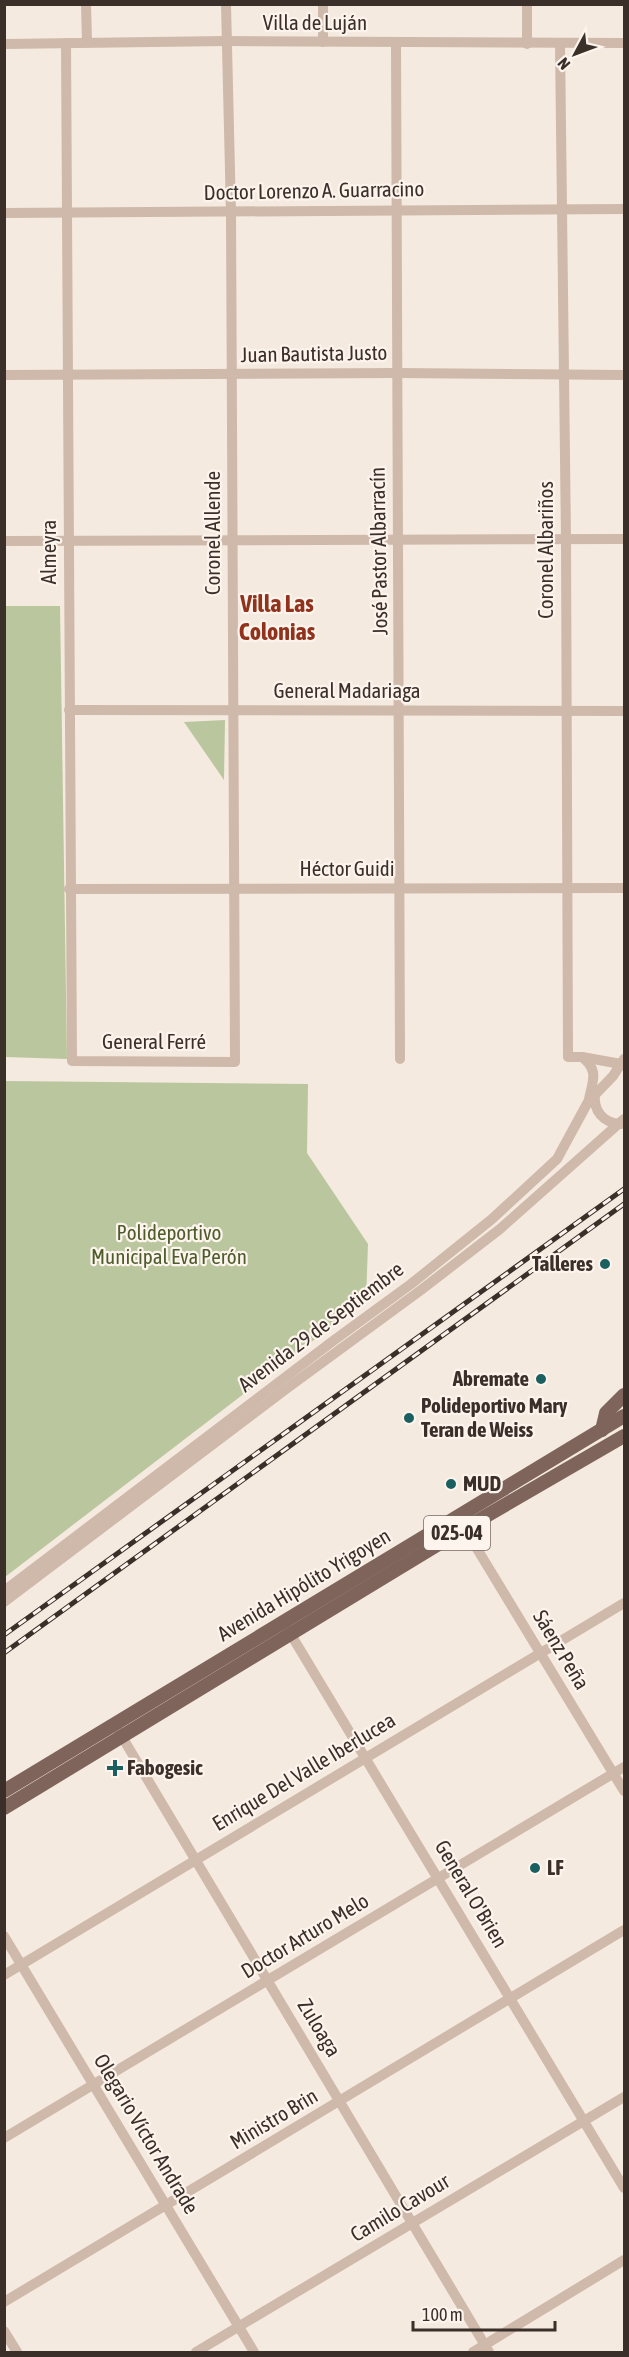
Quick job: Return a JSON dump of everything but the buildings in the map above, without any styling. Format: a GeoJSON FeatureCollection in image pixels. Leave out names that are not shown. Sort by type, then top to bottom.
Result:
{"type":"FeatureCollection","features":[{"type":"Feature","properties":{"kind":"main road"},"geometry":{"type":"LineString","coordinates":[[602,1430],[606,1413],[624,1395]]}},
{"type":"Feature","properties":{"kind":"main road","name":"Avenida Hipólito Yrigoyen"},"geometry":{"type":"LineString","coordinates":[[4,1791],[624,1416]]}},
{"type":"Feature","properties":{"kind":"main road","name":"Avenida Hipólito Yrigoyen"},"geometry":{"type":"LineString","coordinates":[[4,1808],[465,1529],[624,1437]]}},
{"type":"Feature","properties":{"kind":"street"},"geometry":{"type":"LineString","coordinates":[[86,4],[87,42]]}},
{"type":"Feature","properties":{"kind":"street","name":"Coronel Allende"},"geometry":{"type":"LineString","coordinates":[[225,4],[231,213],[235,1062]]}},
{"type":"Feature","properties":{"kind":"street"},"geometry":{"type":"LineString","coordinates":[[323,4],[323,42]]}},
{"type":"Feature","properties":{"kind":"street"},"geometry":{"type":"LineString","coordinates":[[527,4],[527,44]]}},
{"type":"Feature","properties":{"kind":"street","name":"Villa de Luján"},"geometry":{"type":"LineString","coordinates":[[4,44],[226,41],[624,43]]}},
{"type":"Feature","properties":{"kind":"street","name":"Almeyra"},"geometry":{"type":"LineString","coordinates":[[66,43],[69,889],[72,1062]]}},
{"type":"Feature","properties":{"kind":"street","name":"José Pastor Albarracín"},"geometry":{"type":"LineString","coordinates":[[396,43],[400,1059]]}},
{"type":"Feature","properties":{"kind":"street","name":"Coronel Albariños"},"geometry":{"type":"LineString","coordinates":[[560,44],[566,540],[568,1057],[582,1057]]}},
{"type":"Feature","properties":{"kind":"street","name":"Doctor Lorenzo A. Guarracino"},"geometry":{"type":"LineString","coordinates":[[4,213],[624,209]]}},
{"type":"Feature","properties":{"kind":"street","name":"Juan Bautista Justo"},"geometry":{"type":"LineString","coordinates":[[4,375],[397,373],[624,375]]}},
{"type":"Feature","properties":{"kind":"street"},"geometry":{"type":"LineString","coordinates":[[4,542],[233,539],[624,539]]}},
{"type":"Feature","properties":{"kind":"street","name":"General Madariaga"},"geometry":{"type":"LineString","coordinates":[[69,710],[624,711]]}},
{"type":"Feature","properties":{"kind":"street","name":"Héctor Guidi"},"geometry":{"type":"LineString","coordinates":[[69,889],[624,888]]}},
{"type":"Feature","properties":{"kind":"street"},"geometry":{"type":"LineString","coordinates":[[582,1057],[623,1061]]}},
{"type":"Feature","properties":{"kind":"street"},"geometry":{"type":"LineString","coordinates":[[582,1057],[590,1063],[594,1071],[591,1098],[602,1118],[614,1123],[623,1121]]}},
{"type":"Feature","properties":{"kind":"street","name":"Avenida 29 de Septiembre"},"geometry":{"type":"LineString","coordinates":[[4,1592],[411,1284],[476,1232],[557,1159],[591,1098],[623,1061]]}},
{"type":"Feature","properties":{"kind":"street","name":"General Ferré"},"geometry":{"type":"LineString","coordinates":[[72,1062],[235,1062]]}},
{"type":"Feature","properties":{"kind":"street","name":"Avenida 29 de Septiembre"},"geometry":{"type":"LineString","coordinates":[[4,1602],[501,1228],[623,1121]]}},
{"type":"Feature","properties":{"kind":"street","name":"Sáenz Peña"},"geometry":{"type":"LineString","coordinates":[[465,1529],[624,1791]]}},
{"type":"Feature","properties":{"kind":"street","name":"Enrique Del Valle Iberlucea"},"geometry":{"type":"LineString","coordinates":[[4,1975],[624,1603]]}},
{"type":"Feature","properties":{"kind":"street","name":"General O'Brien"},"geometry":{"type":"LineString","coordinates":[[284,1622],[367,1756],[624,2188]]}},
{"type":"Feature","properties":{"kind":"street","name":"Zuloaga"},"geometry":{"type":"LineString","coordinates":[[115,1725],[487,2349]]}},
{"type":"Feature","properties":{"kind":"street","name":"Doctor Arturo Melo"},"geometry":{"type":"LineString","coordinates":[[4,2138],[624,1767]]}},
{"type":"Feature","properties":{"kind":"street","name":"Ministro Brin"},"geometry":{"type":"LineString","coordinates":[[4,2302],[624,1930]]}},
{"type":"Feature","properties":{"kind":"street","name":"Olegario Víctor Andrade"},"geometry":{"type":"LineString","coordinates":[[4,1936],[254,2352]]}},
{"type":"Feature","properties":{"kind":"street","name":"Camilo Cavour"},"geometry":{"type":"LineString","coordinates":[[196,2352],[624,2097]]}},
{"type":"Feature","properties":{"kind":"street"},"geometry":{"type":"LineString","coordinates":[[472,2352],[487,2349],[624,2260]]}},
{"type":"Feature","properties":{"kind":"street"},"geometry":{"type":"LineString","coordinates":[[4,2331],[17,2352]]}},
{"type":"Feature","properties":{"kind":"green space"},"geometry":{"type":"Polygon","coordinates":[[[5,606],[60,606],[67,1059],[5,1057],[5,606]]]}},
{"type":"Feature","properties":{"kind":"green space"},"geometry":{"type":"Polygon","coordinates":[[[225,720],[224,780],[184,722],[225,720]]]}},
{"type":"Feature","properties":{"kind":"green space","name":"Polideportivo Municipal Eva Perón"},"geometry":{"type":"Polygon","coordinates":[[[5,1081],[308,1084],[307,1153],[368,1244],[366,1300],[5,1577],[5,1081]]]}},
{"type":"Feature","properties":{"kind":"railway"},"geometry":{"type":"LineString","coordinates":[[4,1635],[624,1189]]}},
{"type":"Feature","properties":{"kind":"railway"},"geometry":{"type":"LineString","coordinates":[[4,1653],[624,1204]]}},
{"type":"Feature","properties":{"kind":"place","name":"Talleres"},"geometry":{"type":"Point","coordinates":[605,1264]}},
{"type":"Feature","properties":{"kind":"place","name":"Abremate"},"geometry":{"type":"Point","coordinates":[541,1379]}},
{"type":"Feature","properties":{"kind":"place","name":"Polideportivo Mary Teran de Weiss"},"geometry":{"type":"Point","coordinates":[409,1418]}},
{"type":"Feature","properties":{"kind":"place","name":"MUD"},"geometry":{"type":"Point","coordinates":[451,1484]}},
{"type":"Feature","properties":{"kind":"place","name":"Fabogesic"},"geometry":{"type":"Point","coordinates":[115,1768]}},
{"type":"Feature","properties":{"kind":"place","name":"LF"},"geometry":{"type":"Point","coordinates":[535,1868]}},
{"type":"Feature","properties":{"kind":"district","name":"Villa Las Colonias"},"geometry":{"type":"Point","coordinates":[277,618]}}]}
